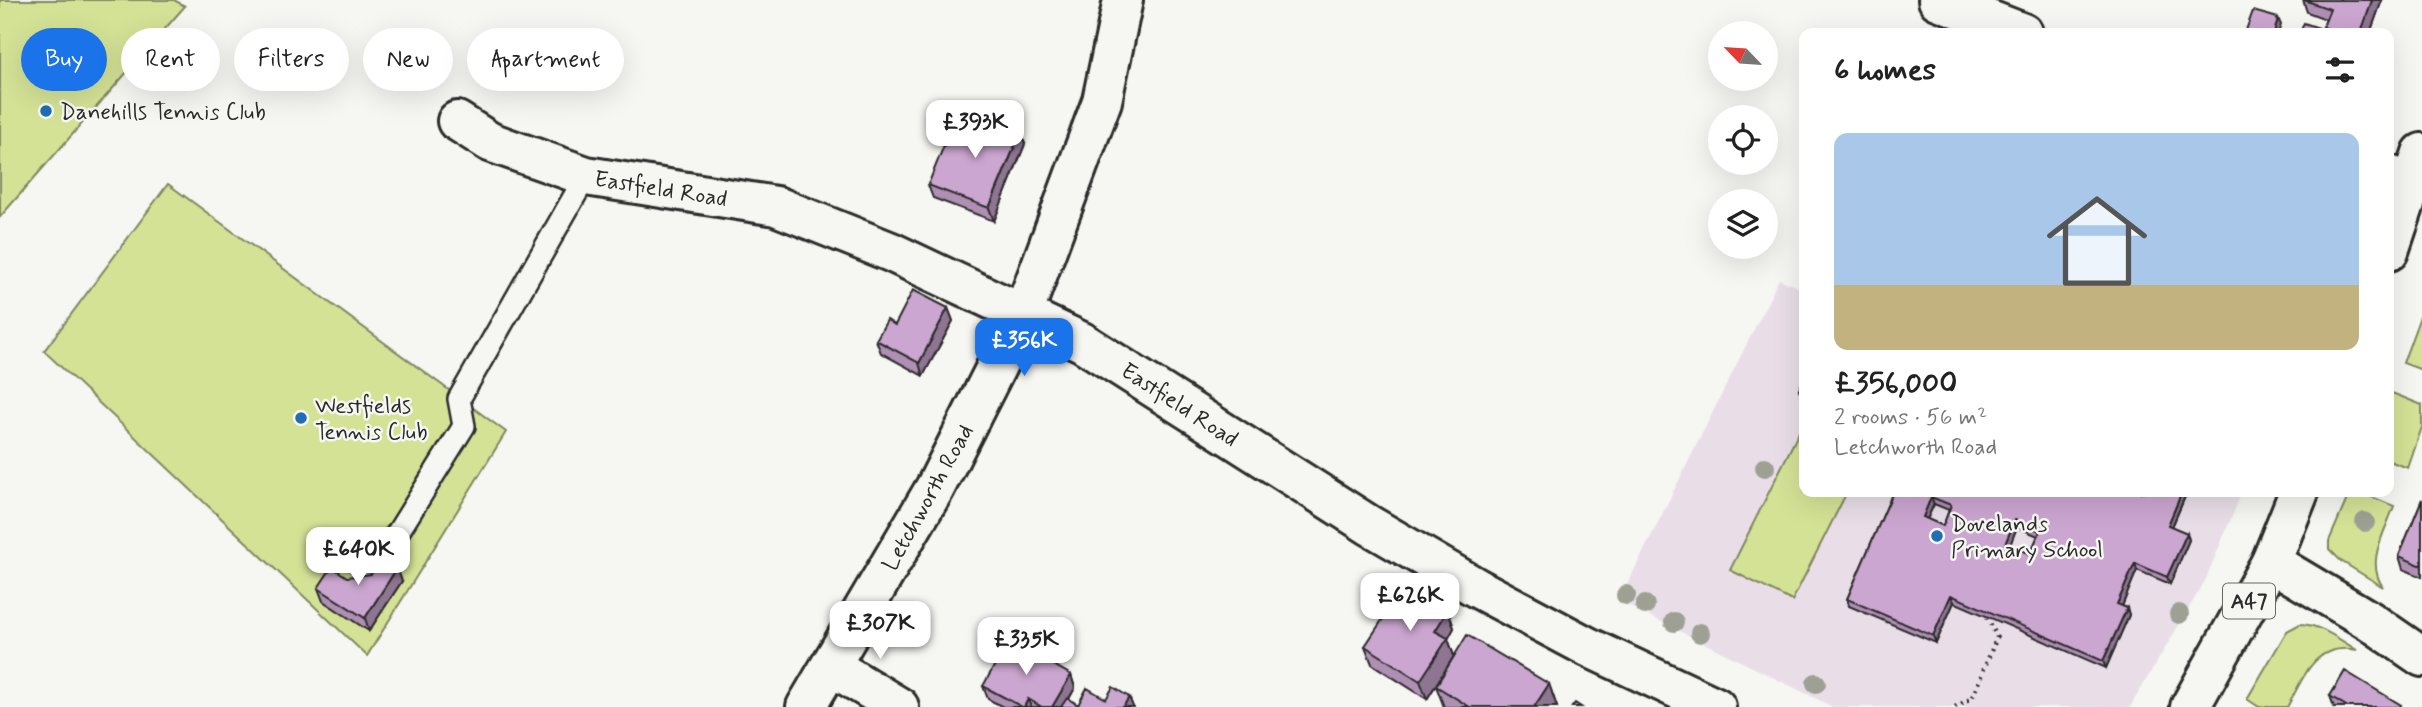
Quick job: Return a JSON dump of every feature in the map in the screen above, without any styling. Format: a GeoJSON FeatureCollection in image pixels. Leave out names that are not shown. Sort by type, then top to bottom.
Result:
{"type":"FeatureCollection","features":[{"type":"Feature","properties":{"kind":"street","name":"Letchworth Road"},"geometry":{"type":"LineString","coordinates":[[806,707],[935,488],[1023,314],[1101,101],[1123,0]]}},
{"type":"Feature","properties":{"kind":"street"},"geometry":{"type":"LineString","coordinates":[[1938,0],[2010,28]]}},
{"type":"Feature","properties":{"kind":"street","name":"Eastfield Road"},"geometry":{"type":"LineString","coordinates":[[457,121],[490,142],[586,176],[776,206],[891,252],[1082,342],[1369,525],[1477,589],[1588,647],[1716,707]]}},
{"type":"Feature","properties":{"kind":"street"},"geometry":{"type":"LineString","coordinates":[[2394,230],[2408,170]]}},
{"type":"Feature","properties":{"kind":"street","name":"A47"},"geometry":{"type":"LineString","coordinates":[[2190,707],[2271,562],[2297,497]]}},
{"type":"Feature","properties":{"kind":"street"},"geometry":{"type":"LineString","coordinates":[[2271,562],[2371,621],[2422,657]]}},
{"type":"Feature","properties":{"kind":"street"},"geometry":{"type":"LineString","coordinates":[[831,666],[899,707]]}},
{"type":"Feature","properties":{"kind":"lane"},"geometry":{"type":"LineString","coordinates":[[370,577],[464,426],[459,399],[586,176]]}},
{"type":"Feature","properties":{"kind":"path"},"geometry":{"type":"LineString","coordinates":[[1955,707],[1972,698],[1997,637],[1987,617]]}},
{"type":"Feature","properties":{"kind":"shaded area","name":"Dovelands Primary School"},"geometry":{"type":"Polygon","coordinates":[[[1779,279],[1799,288],[1799,497],[2240,497],[2205,581],[2130,707],[1833,707],[1619,601],[1779,279]]]}},
{"type":"Feature","properties":{"kind":"green space","name":"Danehills Tennis Club"},"geometry":{"type":"Polygon","coordinates":[[[0,0],[174,0],[185,6],[166,28],[121,28],[121,79],[0,217],[0,0]]]}},
{"type":"Feature","properties":{"kind":"green space","name":"Westfields Tennis Club"},"geometry":{"type":"Polygon","coordinates":[[[168,184],[506,432],[367,656],[44,351],[168,184]]]}},
{"type":"Feature","properties":{"kind":"green space"},"geometry":{"type":"Polygon","coordinates":[[[2422,311],[2422,370],[2403,363],[2422,311]]]}},
{"type":"Feature","properties":{"kind":"green space"},"geometry":{"type":"Polygon","coordinates":[[[2394,394],[2422,405],[2422,427],[2408,468],[2394,463],[2394,394]]]}},
{"type":"Feature","properties":{"kind":"green space"},"geometry":{"type":"Polygon","coordinates":[[[1799,432],[1799,497],[1844,497],[1792,601],[1730,570],[1799,432]]]}},
{"type":"Feature","properties":{"kind":"green space"},"geometry":{"type":"Polygon","coordinates":[[[2348,497],[2372,497],[2394,506],[2376,557],[2378,577],[2383,587],[2341,561],[2329,549],[2329,541],[2348,497]]]}},
{"type":"Feature","properties":{"kind":"green space"},"geometry":{"type":"Polygon","coordinates":[[[2300,624],[2323,630],[2357,650],[2330,651],[2321,656],[2306,673],[2287,707],[2259,707],[2247,699],[2287,631],[2300,624]]]}},
{"type":"Feature","properties":{"kind":"building"},"geometry":{"type":"Polygon","coordinates":[[[2304,0],[2372,0],[2363,28],[2323,27],[2330,9],[2304,0]]]}},
{"type":"Feature","properties":{"kind":"building"},"geometry":{"type":"Polygon","coordinates":[[[2253,11],[2278,18],[2275,28],[2247,28],[2253,11]]]}},
{"type":"Feature","properties":{"kind":"building"},"geometry":{"type":"Polygon","coordinates":[[[2304,23],[2319,28],[2302,28],[2304,23]]]}},
{"type":"Feature","properties":{"kind":"building"},"geometry":{"type":"Polygon","coordinates":[[[968,114],[1021,131],[989,208],[928,185],[951,128],[961,131],[968,114]]]}},
{"type":"Feature","properties":{"kind":"building"},"geometry":{"type":"Polygon","coordinates":[[[913,290],[948,308],[919,363],[876,340],[887,320],[895,325],[913,290]]]}},
{"type":"Feature","properties":{"kind":"building"},"geometry":{"type":"Polygon","coordinates":[[[1891,497],[1931,497],[2180,497],[2168,525],[2187,533],[2167,577],[2135,563],[2117,604],[2127,608],[2103,661],[1951,595],[1933,636],[1847,599],[1891,497]],[[1931,497],[1923,517],[1943,526],[1951,505],[1931,497]],[[2015,520],[2005,544],[2030,554],[2040,531],[2015,520]]]}},
{"type":"Feature","properties":{"kind":"building"},"geometry":{"type":"Polygon","coordinates":[[[2422,499],[2422,566],[2399,556],[2422,499]]]}},
{"type":"Feature","properties":{"kind":"building"},"geometry":{"type":"Polygon","coordinates":[[[382,558],[397,568],[365,618],[318,588],[332,567],[347,577],[371,574],[382,558]]]}},
{"type":"Feature","properties":{"kind":"building"},"geometry":{"type":"Polygon","coordinates":[[[1406,584],[1448,610],[1435,631],[1448,638],[1420,681],[1365,646],[1406,584]]]}},
{"type":"Feature","properties":{"kind":"building"},"geometry":{"type":"Polygon","coordinates":[[[1467,635],[1549,684],[1534,707],[1470,707],[1436,686],[1467,635]]]}},
{"type":"Feature","properties":{"kind":"building"},"geometry":{"type":"Polygon","coordinates":[[[1009,640],[1019,646],[1021,642],[1071,675],[1052,707],[1042,707],[1028,699],[1022,707],[983,686],[1009,640]]]}},
{"type":"Feature","properties":{"kind":"building"},"geometry":{"type":"Polygon","coordinates":[[[2345,671],[2401,705],[2400,707],[2348,707],[2330,696],[2345,671]]]}},
{"type":"Feature","properties":{"kind":"building"},"geometry":{"type":"Polygon","coordinates":[[[1113,687],[1129,697],[1123,707],[1061,707],[1067,698],[1078,705],[1087,688],[1106,699],[1113,687]]]}},
{"type":"Feature","properties":{"kind":"place","name":"Danehills Tennis Club"},"geometry":{"type":"Point","coordinates":[46,111]}},
{"type":"Feature","properties":{"kind":"place","name":"Westfields Tennis Club"},"geometry":{"type":"Point","coordinates":[301,418]}},
{"type":"Feature","properties":{"kind":"place","name":"Dovelands Primary School"},"geometry":{"type":"Point","coordinates":[1937,536]}}]}
